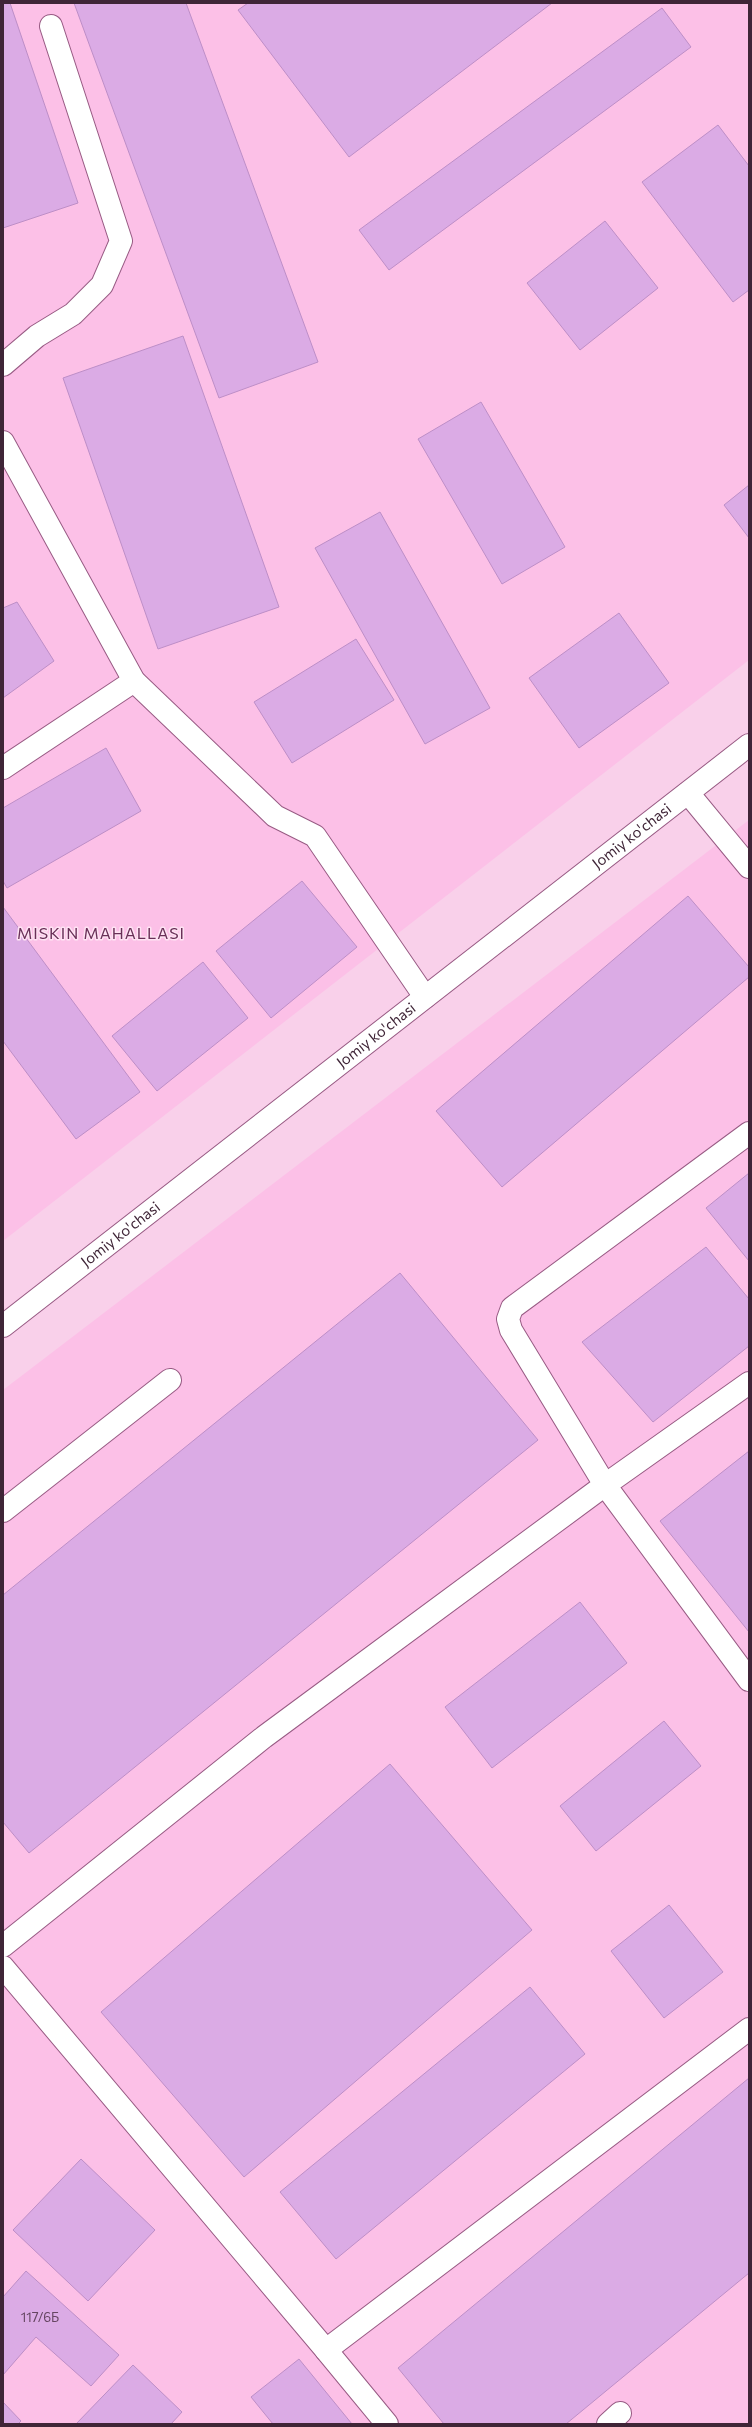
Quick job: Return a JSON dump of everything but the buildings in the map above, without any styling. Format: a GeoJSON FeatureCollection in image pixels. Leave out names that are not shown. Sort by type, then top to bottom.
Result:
{"type":"FeatureCollection","features":[{"type":"Feature","properties":{"kind":"street"},"geometry":{"type":"LineString","coordinates":[[3,365],[37,336],[73,314],[102,285],[121,241],[51,26]]}},
{"type":"Feature","properties":{"kind":"street"},"geometry":{"type":"LineString","coordinates":[[3,442],[134,681],[275,816],[315,836],[425,997]]}},
{"type":"Feature","properties":{"kind":"street"},"geometry":{"type":"LineString","coordinates":[[3,768],[134,681]]}},
{"type":"Feature","properties":{"kind":"street","name":"Jomiy ko'chasi"},"geometry":{"type":"LineString","coordinates":[[3,1326],[749,745]]}},
{"type":"Feature","properties":{"kind":"street"},"geometry":{"type":"LineString","coordinates":[[688,792],[749,867]]}},
{"type":"Feature","properties":{"kind":"street"},"geometry":{"type":"LineString","coordinates":[[749,1134],[512,1308],[508,1319],[511,1330],[605,1485],[749,1680]]}},
{"type":"Feature","properties":{"kind":"street"},"geometry":{"type":"LineString","coordinates":[[3,1511],[170,1380]]}},
{"type":"Feature","properties":{"kind":"street"},"geometry":{"type":"LineString","coordinates":[[3,1946],[264,1737],[605,1485],[749,1383]]}},
{"type":"Feature","properties":{"kind":"street"},"geometry":{"type":"LineString","coordinates":[[3,1967],[387,2424]]}},
{"type":"Feature","properties":{"kind":"street"},"geometry":{"type":"LineString","coordinates":[[326,2350],[749,2029]]}},
{"type":"Feature","properties":{"kind":"shaded area"},"geometry":{"type":"Polygon","coordinates":[[[3,3],[749,3],[749,660],[3,1241],[3,3]]]}},
{"type":"Feature","properties":{"kind":"shaded area"},"geometry":{"type":"Polygon","coordinates":[[[749,820],[749,2424],[3,2424],[3,1390],[749,820]]]}},
{"type":"Feature","properties":{"kind":"district","name":"MISKIN MAHALLASI"},"geometry":{"type":"Point","coordinates":[101,933]}}]}
